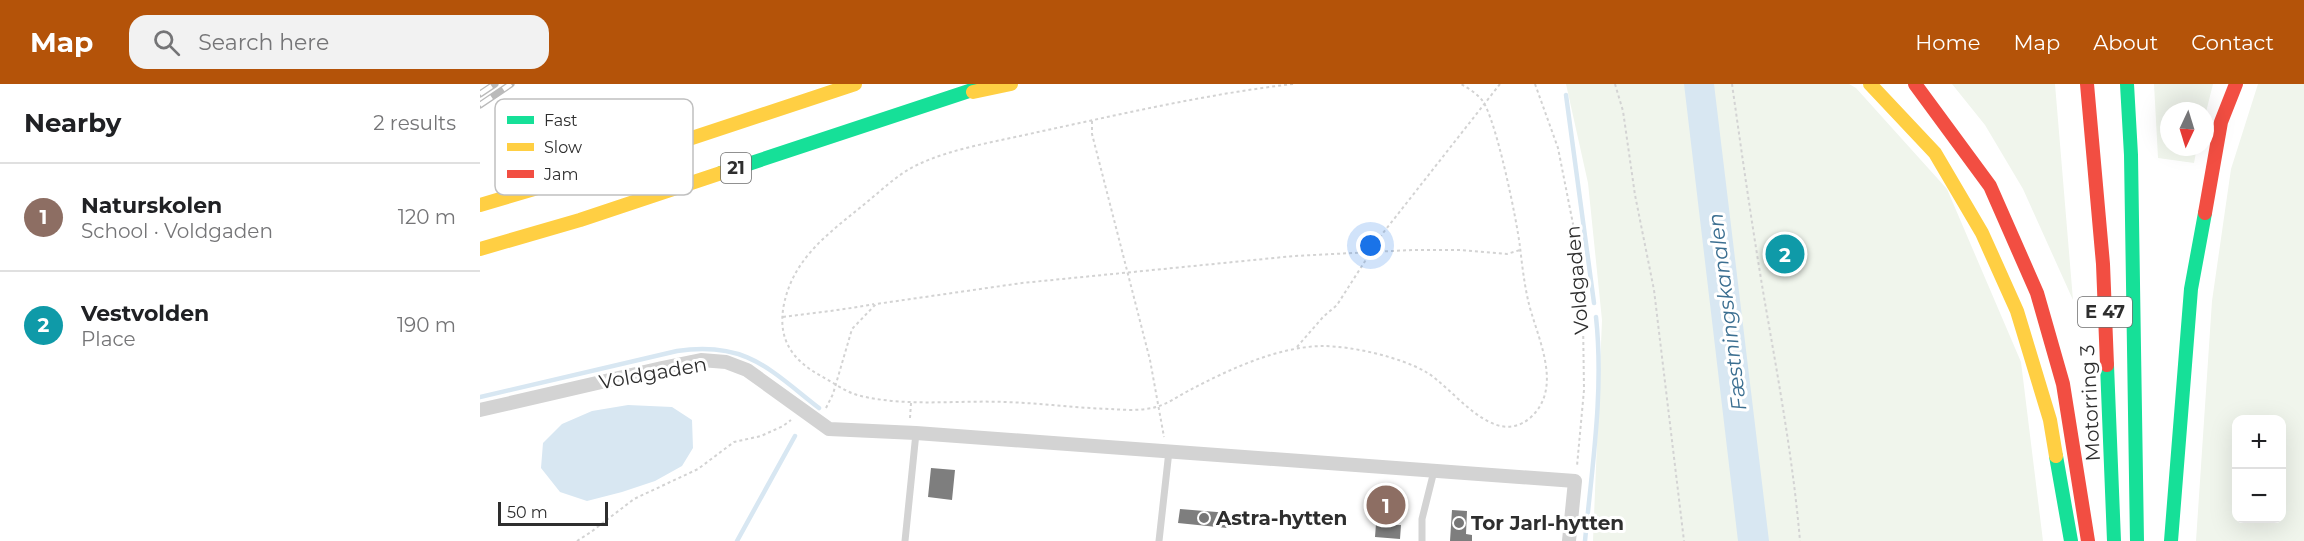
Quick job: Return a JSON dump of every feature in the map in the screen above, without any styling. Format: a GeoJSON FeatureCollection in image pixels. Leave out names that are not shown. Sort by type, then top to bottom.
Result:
{"type":"FeatureCollection","features":[{"type":"Feature","properties":{"kind":"highway"},"geometry":{"type":"LineString","coordinates":[[833,91],[848,84]]}},
{"type":"Feature","properties":{"kind":"highway","name":"21"},"geometry":{"type":"LineString","coordinates":[[693,137],[855,84]]}},
{"type":"Feature","properties":{"kind":"highway","name":"21"},"geometry":{"type":"LineString","coordinates":[[693,183],[990,84]]}},
{"type":"Feature","properties":{"kind":"highway"},"geometry":{"type":"LineString","coordinates":[[955,96],[1011,84]]}},
{"type":"Feature","properties":{"kind":"highway"},"geometry":{"type":"LineString","coordinates":[[1870,84],[1935,153],[1982,233],[2017,311],[2050,420],[2071,541]]}},
{"type":"Feature","properties":{"kind":"highway"},"geometry":{"type":"LineString","coordinates":[[1915,84],[1990,186],[2037,293],[2063,384],[2088,541]]}},
{"type":"Feature","properties":{"kind":"highway","name":"Motorring 3"},"geometry":{"type":"LineString","coordinates":[[2087,84],[2103,264],[2114,541]]}},
{"type":"Feature","properties":{"kind":"highway","name":"E 47"},"geometry":{"type":"LineString","coordinates":[[2127,84],[2131,155],[2137,541]]}},
{"type":"Feature","properties":{"kind":"highway"},"geometry":{"type":"LineString","coordinates":[[2131,155],[2136,84]]}},
{"type":"Feature","properties":{"kind":"highway"},"geometry":{"type":"LineString","coordinates":[[2171,541],[2191,289],[2221,122],[2236,84]]}},
{"type":"Feature","properties":{"kind":"highway","name":"21"},"geometry":{"type":"LineString","coordinates":[[480,205],[514,195]]}},
{"type":"Feature","properties":{"kind":"highway","name":"21"},"geometry":{"type":"LineString","coordinates":[[480,249],[656,195]]}},
{"type":"Feature","properties":{"kind":"street","name":"Voldgaden"},"geometry":{"type":"LineString","coordinates":[[480,410],[700,360],[726,362],[747,370],[829,429],[913,433],[1575,481]]}},
{"type":"Feature","properties":{"kind":"street"},"geometry":{"type":"LineString","coordinates":[[1569,541],[1575,481]]}},
{"type":"Feature","properties":{"kind":"lane"},"geometry":{"type":"LineString","coordinates":[[905,541],[913,433]]}},
{"type":"Feature","properties":{"kind":"lane"},"geometry":{"type":"LineString","coordinates":[[1159,541],[1168,451]]}},
{"type":"Feature","properties":{"kind":"lane"},"geometry":{"type":"LineString","coordinates":[[1422,541],[1422,519],[1434,471]]}},
{"type":"Feature","properties":{"kind":"path"},"geometry":{"type":"LineString","coordinates":[[1293,84],[1092,120],[947,154],[918,164],[901,174],[814,246],[803,259],[786,296],[783,328],[787,344],[794,357],[811,370],[863,397],[912,401],[1005,402],[1124,410],[1158,406],[1250,363],[1296,348],[1340,347],[1405,362],[1426,372],[1489,422],[1508,428],[1517,425],[1534,414],[1545,390],[1547,373],[1545,354],[1528,300],[1503,163],[1484,102],[1461,84]]}},
{"type":"Feature","properties":{"kind":"path"},"geometry":{"type":"LineString","coordinates":[[1296,348],[1323,317],[1337,306],[1390,224],[1500,84]]}},
{"type":"Feature","properties":{"kind":"path","name":"Voldgaden"},"geometry":{"type":"LineString","coordinates":[[1535,84],[1558,148],[1575,236],[1582,318],[1584,390],[1575,481]]}},
{"type":"Feature","properties":{"kind":"path"},"geometry":{"type":"LineString","coordinates":[[1615,84],[1623,111],[1635,195],[1654,290],[1684,541]]}},
{"type":"Feature","properties":{"kind":"path"},"geometry":{"type":"LineString","coordinates":[[1732,84],[1746,185],[1785,419],[1800,541]]}},
{"type":"Feature","properties":{"kind":"path"},"geometry":{"type":"LineString","coordinates":[[1092,120],[1092,134],[1150,360],[1168,451]]}},
{"type":"Feature","properties":{"kind":"path"},"geometry":{"type":"LineString","coordinates":[[783,317],[808,316],[819,311],[1022,282],[1294,256],[1372,251],[1461,250],[1507,254],[1520,250]]}},
{"type":"Feature","properties":{"kind":"path"},"geometry":{"type":"LineString","coordinates":[[815,418],[825,410],[833,394],[852,329],[876,304]]}},
{"type":"Feature","properties":{"kind":"path"},"geometry":{"type":"LineString","coordinates":[[912,401],[913,433]]}},
{"type":"Feature","properties":{"kind":"path"},"geometry":{"type":"LineString","coordinates":[[577,541],[634,499],[698,469],[734,442],[761,436],[783,426],[803,410]]}},
{"type":"Feature","properties":{"kind":"shaded area"},"geometry":{"type":"Polygon","coordinates":[[[1566,84],[1849,84],[1856,88],[1947,189],[2021,362],[2043,541],[1593,541],[1602,320],[1588,183],[1566,84]]]}},
{"type":"Feature","properties":{"kind":"shaded area"},"geometry":{"type":"Polygon","coordinates":[[[1952,84],[2055,84],[2073,300],[2023,189],[1985,125],[1952,84]]]}},
{"type":"Feature","properties":{"kind":"shaded area"},"geometry":{"type":"Polygon","coordinates":[[[2154,84],[2213,84],[2208,102],[2160,102],[2160,156],[2195,156],[2194,163],[2158,158],[2154,84]]]}},
{"type":"Feature","properties":{"kind":"shaded area"},"geometry":{"type":"Polygon","coordinates":[[[2258,84],[2304,84],[2304,541],[2196,541],[2212,301],[2231,169],[2258,84]]]}},
{"type":"Feature","properties":{"kind":"water","name":"Fæstningskanalen"},"geometry":{"type":"Polygon","coordinates":[[[1684,84],[1714,84],[1769,541],[1738,541],[1684,84]]]}},
{"type":"Feature","properties":{"kind":"water"},"geometry":{"type":"Polygon","coordinates":[[[628,405],[672,407],[692,420],[693,448],[682,466],[655,481],[587,501],[560,492],[541,468],[543,443],[562,424],[592,411],[628,405]]]}},
{"type":"Feature","properties":{"kind":"building"},"geometry":{"type":"Polygon","coordinates":[[[931,468],[955,470],[952,500],[928,497],[931,468]]]}},
{"type":"Feature","properties":{"kind":"building"},"geometry":{"type":"Polygon","coordinates":[[[1379,493],[1396,494],[1393,525],[1401,525],[1400,539],[1375,537],[1376,524],[1380,524],[1381,518],[1377,517],[1379,493]]]}},
{"type":"Feature","properties":{"kind":"building","name":"Astra-hytten"},"geometry":{"type":"Polygon","coordinates":[[[1180,509],[1229,513],[1227,528],[1178,523],[1180,509]]]}},
{"type":"Feature","properties":{"kind":"building","name":"Tor Jarl-hytten"},"geometry":{"type":"Polygon","coordinates":[[[1452,510],[1467,511],[1466,534],[1472,535],[1472,541],[1450,541],[1452,510]]]}},
{"type":"Feature","properties":{"kind":"waterway"},"geometry":{"type":"LineString","coordinates":[[1566,95],[1594,303]]}},
{"type":"Feature","properties":{"kind":"waterway"},"geometry":{"type":"LineString","coordinates":[[1585,541],[1598,401],[1596,317]]}},
{"type":"Feature","properties":{"kind":"waterway"},"geometry":{"type":"LineString","coordinates":[[480,397],[677,351],[701,349],[721,350],[755,361],[819,408]]}},
{"type":"Feature","properties":{"kind":"waterway"},"geometry":{"type":"LineString","coordinates":[[737,541],[795,436]]}},
{"type":"Feature","properties":{"kind":"railway"},"geometry":{"type":"LineString","coordinates":[[480,94],[495,84]]}},
{"type":"Feature","properties":{"kind":"railway"},"geometry":{"type":"LineString","coordinates":[[480,105],[511,84]]}},
{"type":"Feature","properties":{"kind":"traffic: fast"},"geometry":{"type":"LineString","coordinates":[[721,173],[990,84]]}},
{"type":"Feature","properties":{"kind":"traffic: fast"},"geometry":{"type":"LineString","coordinates":[[2127,84],[2131,155],[2137,541]]}},
{"type":"Feature","properties":{"kind":"traffic: fast"},"geometry":{"type":"LineString","coordinates":[[2171,541],[2191,289],[2205,213]]}},
{"type":"Feature","properties":{"kind":"traffic: fast"},"geometry":{"type":"LineString","coordinates":[[2107,365],[2114,541]]}},
{"type":"Feature","properties":{"kind":"traffic: fast"},"geometry":{"type":"LineString","coordinates":[[2056,456],[2071,541]]}},
{"type":"Feature","properties":{"kind":"traffic: slow"},"geometry":{"type":"LineString","coordinates":[[693,138],[855,84]]}},
{"type":"Feature","properties":{"kind":"traffic: slow"},"geometry":{"type":"LineString","coordinates":[[973,92],[1011,84]]}},
{"type":"Feature","properties":{"kind":"traffic: slow"},"geometry":{"type":"LineString","coordinates":[[1870,84],[1935,153],[1982,233],[2017,311],[2050,420],[2056,456]]}},
{"type":"Feature","properties":{"kind":"traffic: slow"},"geometry":{"type":"LineString","coordinates":[[693,182],[721,173]]}},
{"type":"Feature","properties":{"kind":"traffic: slow"},"geometry":{"type":"LineString","coordinates":[[480,205],[514,195]]}},
{"type":"Feature","properties":{"kind":"traffic: slow"},"geometry":{"type":"LineString","coordinates":[[480,249],[655,195]]}},
{"type":"Feature","properties":{"kind":"traffic: jam"},"geometry":{"type":"LineString","coordinates":[[1915,84],[1990,186],[2037,293],[2063,384],[2088,541]]}},
{"type":"Feature","properties":{"kind":"traffic: jam"},"geometry":{"type":"LineString","coordinates":[[2087,84],[2103,264],[2107,365]]}},
{"type":"Feature","properties":{"kind":"traffic: jam"},"geometry":{"type":"LineString","coordinates":[[2205,213],[2221,122],[2236,84]]}},
{"type":"Feature","properties":{"kind":"place","name":"Vestvolden"},"geometry":{"type":"Point","coordinates":[1785,254]}},
{"type":"Feature","properties":{"kind":"place","name":"Naturskolen"},"geometry":{"type":"Point","coordinates":[1386,505]}},
{"type":"Feature","properties":{"kind":"place","name":"Astra-hytten"},"geometry":{"type":"Point","coordinates":[1204,518]}},
{"type":"Feature","properties":{"kind":"place","name":"Tor Jarl-hytten"},"geometry":{"type":"Point","coordinates":[1459,523]}}]}
